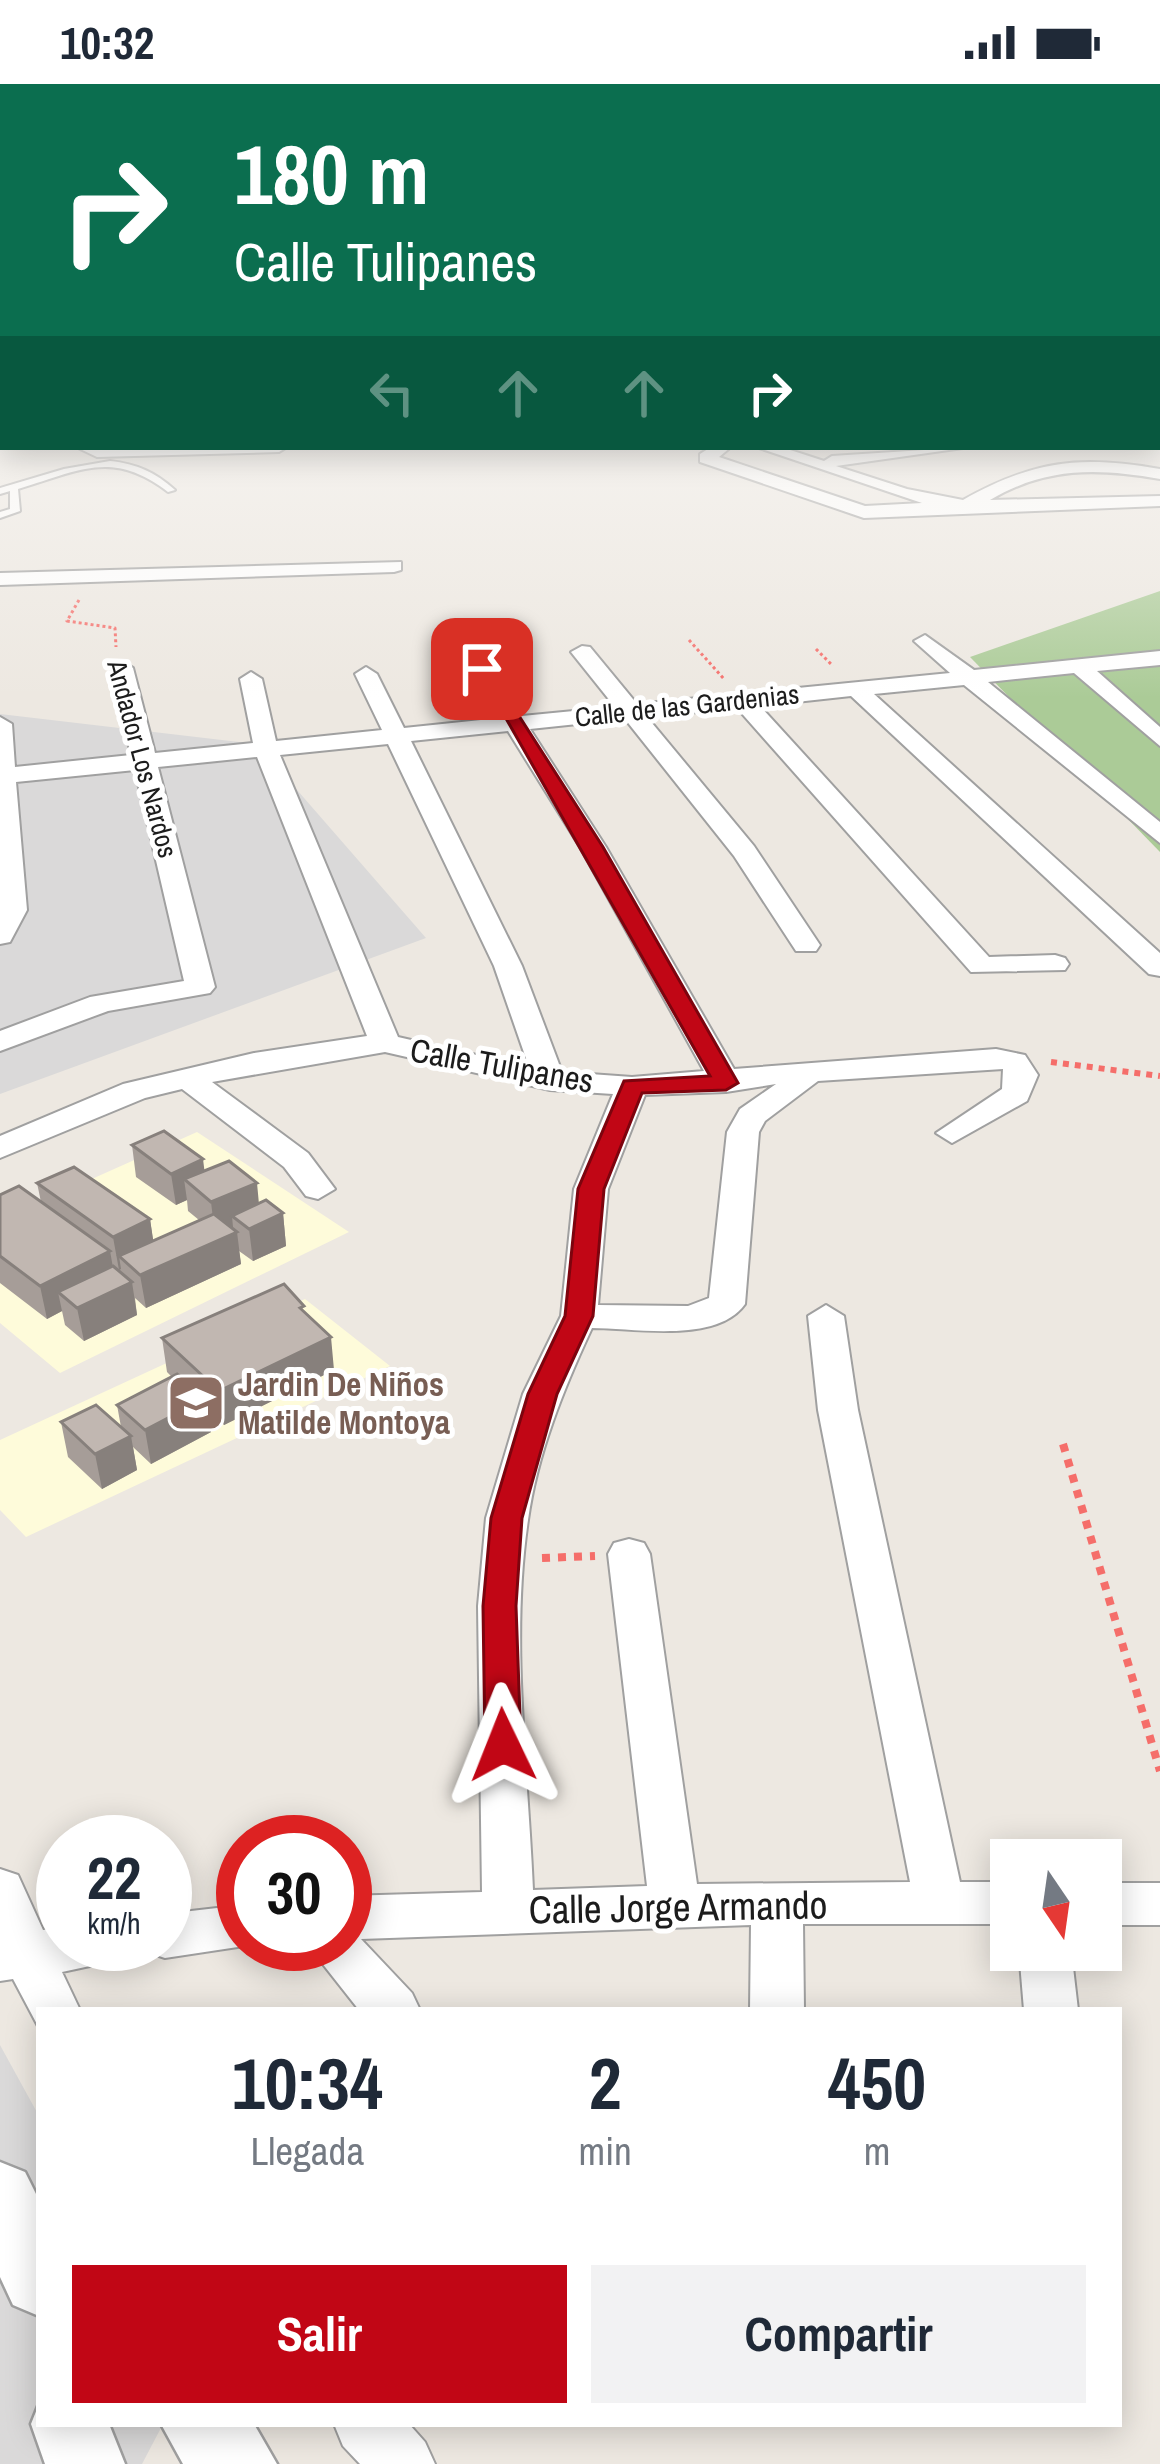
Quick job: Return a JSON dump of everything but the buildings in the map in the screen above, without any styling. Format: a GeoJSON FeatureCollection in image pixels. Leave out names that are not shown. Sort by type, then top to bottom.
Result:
{"type":"FeatureCollection","features":[{"type":"Feature","properties":{"kind":"street"},"geometry":{"type":"LineString","coordinates":[[764,476],[864,512],[1160,502]]}},
{"type":"Feature","properties":{"kind":"street"},"geometry":{"type":"LineString","coordinates":[[854,476],[902,494],[966,506],[1024,476]]}},
{"type":"Feature","properties":{"kind":"street"},"geometry":{"type":"LineString","coordinates":[[398,538],[394,566],[400,589]]}},
{"type":"Feature","properties":{"kind":"street"},"geometry":{"type":"LineString","coordinates":[[0,579],[81,585],[394,566]]}},
{"type":"Feature","properties":{"kind":"street"},"geometry":{"type":"LineString","coordinates":[[925,641],[1160,835]]}},
{"type":"Feature","properties":{"kind":"street"},"geometry":{"type":"LineString","coordinates":[[582,652],[774,891],[806,945]]}},
{"type":"Feature","properties":{"kind":"street","name":"Calle de las Gardenias"},"geometry":{"type":"LineString","coordinates":[[1,776],[1160,658]]}},
{"type":"Feature","properties":{"kind":"street"},"geometry":{"type":"LineString","coordinates":[[1080,667],[1160,739]]}},
{"type":"Feature","properties":{"kind":"street","name":"Andador Los Nardos"},"geometry":{"type":"LineString","coordinates":[[0,1042],[101,1003],[200,987],[122,668]]}},
{"type":"Feature","properties":{"kind":"street"},"geometry":{"type":"LineString","coordinates":[[482,669],[726,1083]]}},
{"type":"Feature","properties":{"kind":"street"},"geometry":{"type":"LineString","coordinates":[[366,674],[508,966],[550,1081]]}},
{"type":"Feature","properties":{"kind":"street"},"geometry":{"type":"LineString","coordinates":[[250,679],[267,752],[386,1043]]}},
{"type":"Feature","properties":{"kind":"street"},"geometry":{"type":"LineString","coordinates":[[856,689],[1159,968]]}},
{"type":"Feature","properties":{"kind":"street"},"geometry":{"type":"LineString","coordinates":[[743,700],[981,966],[1055,964]]}},
{"type":"Feature","properties":{"kind":"street"},"geometry":{"type":"LineString","coordinates":[[0,724],[4,833],[13,910],[3,934]]}},
{"type":"Feature","properties":{"kind":"street","name":"Calle Tulipanes"},"geometry":{"type":"LineString","coordinates":[[12,1143],[134,1091],[186,1077],[386,1043],[550,1081],[632,1086],[726,1083],[996,1058],[1014,1062]]}},
{"type":"Feature","properties":{"kind":"street"},"geometry":{"type":"LineString","coordinates":[[952,1132],[1016,1094],[1022,1075],[1014,1062]]}},
{"type":"Feature","properties":{"kind":"street"},"geometry":{"type":"LineString","coordinates":[[579,1316],[692,1318],[727,1304],[743,1132],[751,1116],[775,1096],[811,1076]]}},
{"type":"Feature","properties":{"kind":"street"},"geometry":{"type":"LineString","coordinates":[[186,1077],[296,1160],[318,1189]]}},
{"type":"Feature","properties":{"kind":"street"},"geometry":{"type":"LineString","coordinates":[[508,1910],[502,1560],[507,1518],[542,1394],[579,1316],[591,1189],[632,1086]]}},
{"type":"Feature","properties":{"kind":"street"},"geometry":{"type":"LineString","coordinates":[[826,1316],[838,1410],[938,1903]]}},
{"type":"Feature","properties":{"kind":"street"},"geometry":{"type":"LineString","coordinates":[[629,1555],[674,1905]]}},
{"type":"Feature","properties":{"kind":"street"},"geometry":{"type":"LineString","coordinates":[[0,1890],[14,1956],[51,2007]]}},
{"type":"Feature","properties":{"kind":"street"},"geometry":{"type":"LineString","coordinates":[[777,1903],[777,2007]]}},
{"type":"Feature","properties":{"kind":"street","name":"Calle Jorge Armando"},"geometry":{"type":"LineString","coordinates":[[372,1917],[674,1905],[990,1904]]}},
{"type":"Feature","properties":{"kind":"street"},"geometry":{"type":"LineString","coordinates":[[1122,1904],[1160,1904]]}},
{"type":"Feature","properties":{"kind":"street"},"geometry":{"type":"LineString","coordinates":[[358,1971],[390,2007]]}},
{"type":"Feature","properties":{"kind":"street"},"geometry":{"type":"LineString","coordinates":[[1047,1971],[1052,2007]]}},
{"type":"Feature","properties":{"kind":"street"},"geometry":{"type":"LineString","coordinates":[[0,2196],[36,2273]]}},
{"type":"Feature","properties":{"kind":"street"},"geometry":{"type":"LineString","coordinates":[[71,2427],[85,2464]]}},
{"type":"Feature","properties":{"kind":"street"},"geometry":{"type":"LineString","coordinates":[[203,2427],[237,2464]]}},
{"type":"Feature","properties":{"kind":"street"},"geometry":{"type":"LineString","coordinates":[[368,2427],[403,2464]]}},
{"type":"Feature","properties":{"kind":"lane"},"geometry":{"type":"LineString","coordinates":[[0,491],[63,476]]}},
{"type":"Feature","properties":{"kind":"lane"},"geometry":{"type":"LineString","coordinates":[[156,476],[171,490]]}},
{"type":"Feature","properties":{"kind":"lane"},"geometry":{"type":"LineString","coordinates":[[0,515],[15,511],[14,488]]}},
{"type":"Feature","properties":{"kind":"path","name":"Andador Los Nardos"},"geometry":{"type":"LineString","coordinates":[[81,585],[67,621],[115,628],[119,643],[110,655],[122,668]]}},
{"type":"Feature","properties":{"kind":"path"},"geometry":{"type":"LineString","coordinates":[[689,640],[743,700]]}},
{"type":"Feature","properties":{"kind":"path"},"geometry":{"type":"LineString","coordinates":[[1014,1062],[1055,1062],[1160,1076]]}},
{"type":"Feature","properties":{"kind":"path"},"geometry":{"type":"LineString","coordinates":[[1063,1444],[1160,1772]]}},
{"type":"Feature","properties":{"kind":"path"},"geometry":{"type":"LineString","coordinates":[[502,1560],[629,1555]]}},
{"type":"Feature","properties":{"kind":"shaded area"},"geometry":{"type":"Polygon","coordinates":[[[0,714],[257,744],[426,938],[0,1094],[0,714]]]}},
{"type":"Feature","properties":{"kind":"shaded area"},"geometry":{"type":"Polygon","coordinates":[[[197,1132],[349,1232],[60,1373],[0,1323],[0,1220],[197,1132]]]}},
{"type":"Feature","properties":{"kind":"shaded area","name":"Jardin De Niños Matilde Montoya"},"geometry":{"type":"Polygon","coordinates":[[[305,1299],[390,1366],[26,1537],[0,1510],[0,1440],[305,1299]]]}},
{"type":"Feature","properties":{"kind":"shaded area"},"geometry":{"type":"Polygon","coordinates":[[[0,2045],[36,2111],[36,2427],[161,2427],[142,2464],[0,2464],[0,2045]]]}},
{"type":"Feature","properties":{"kind":"green space"},"geometry":{"type":"Polygon","coordinates":[[[1160,591],[1160,852],[970,657],[1160,591]]]}},
{"type":"Feature","properties":{"kind":"place","name":"Jardin De Niños Matilde Montoya"},"geometry":{"type":"Point","coordinates":[196,1403]}},
{"type":"Feature","properties":{"kind":"route"},"geometry":{"type":"LineString","coordinates":[[482,669],[593,847],[726,1083],[632,1086],[591,1189],[586,1287],[579,1316],[542,1394],[507,1518],[500,1606],[503,1745]]}}]}
